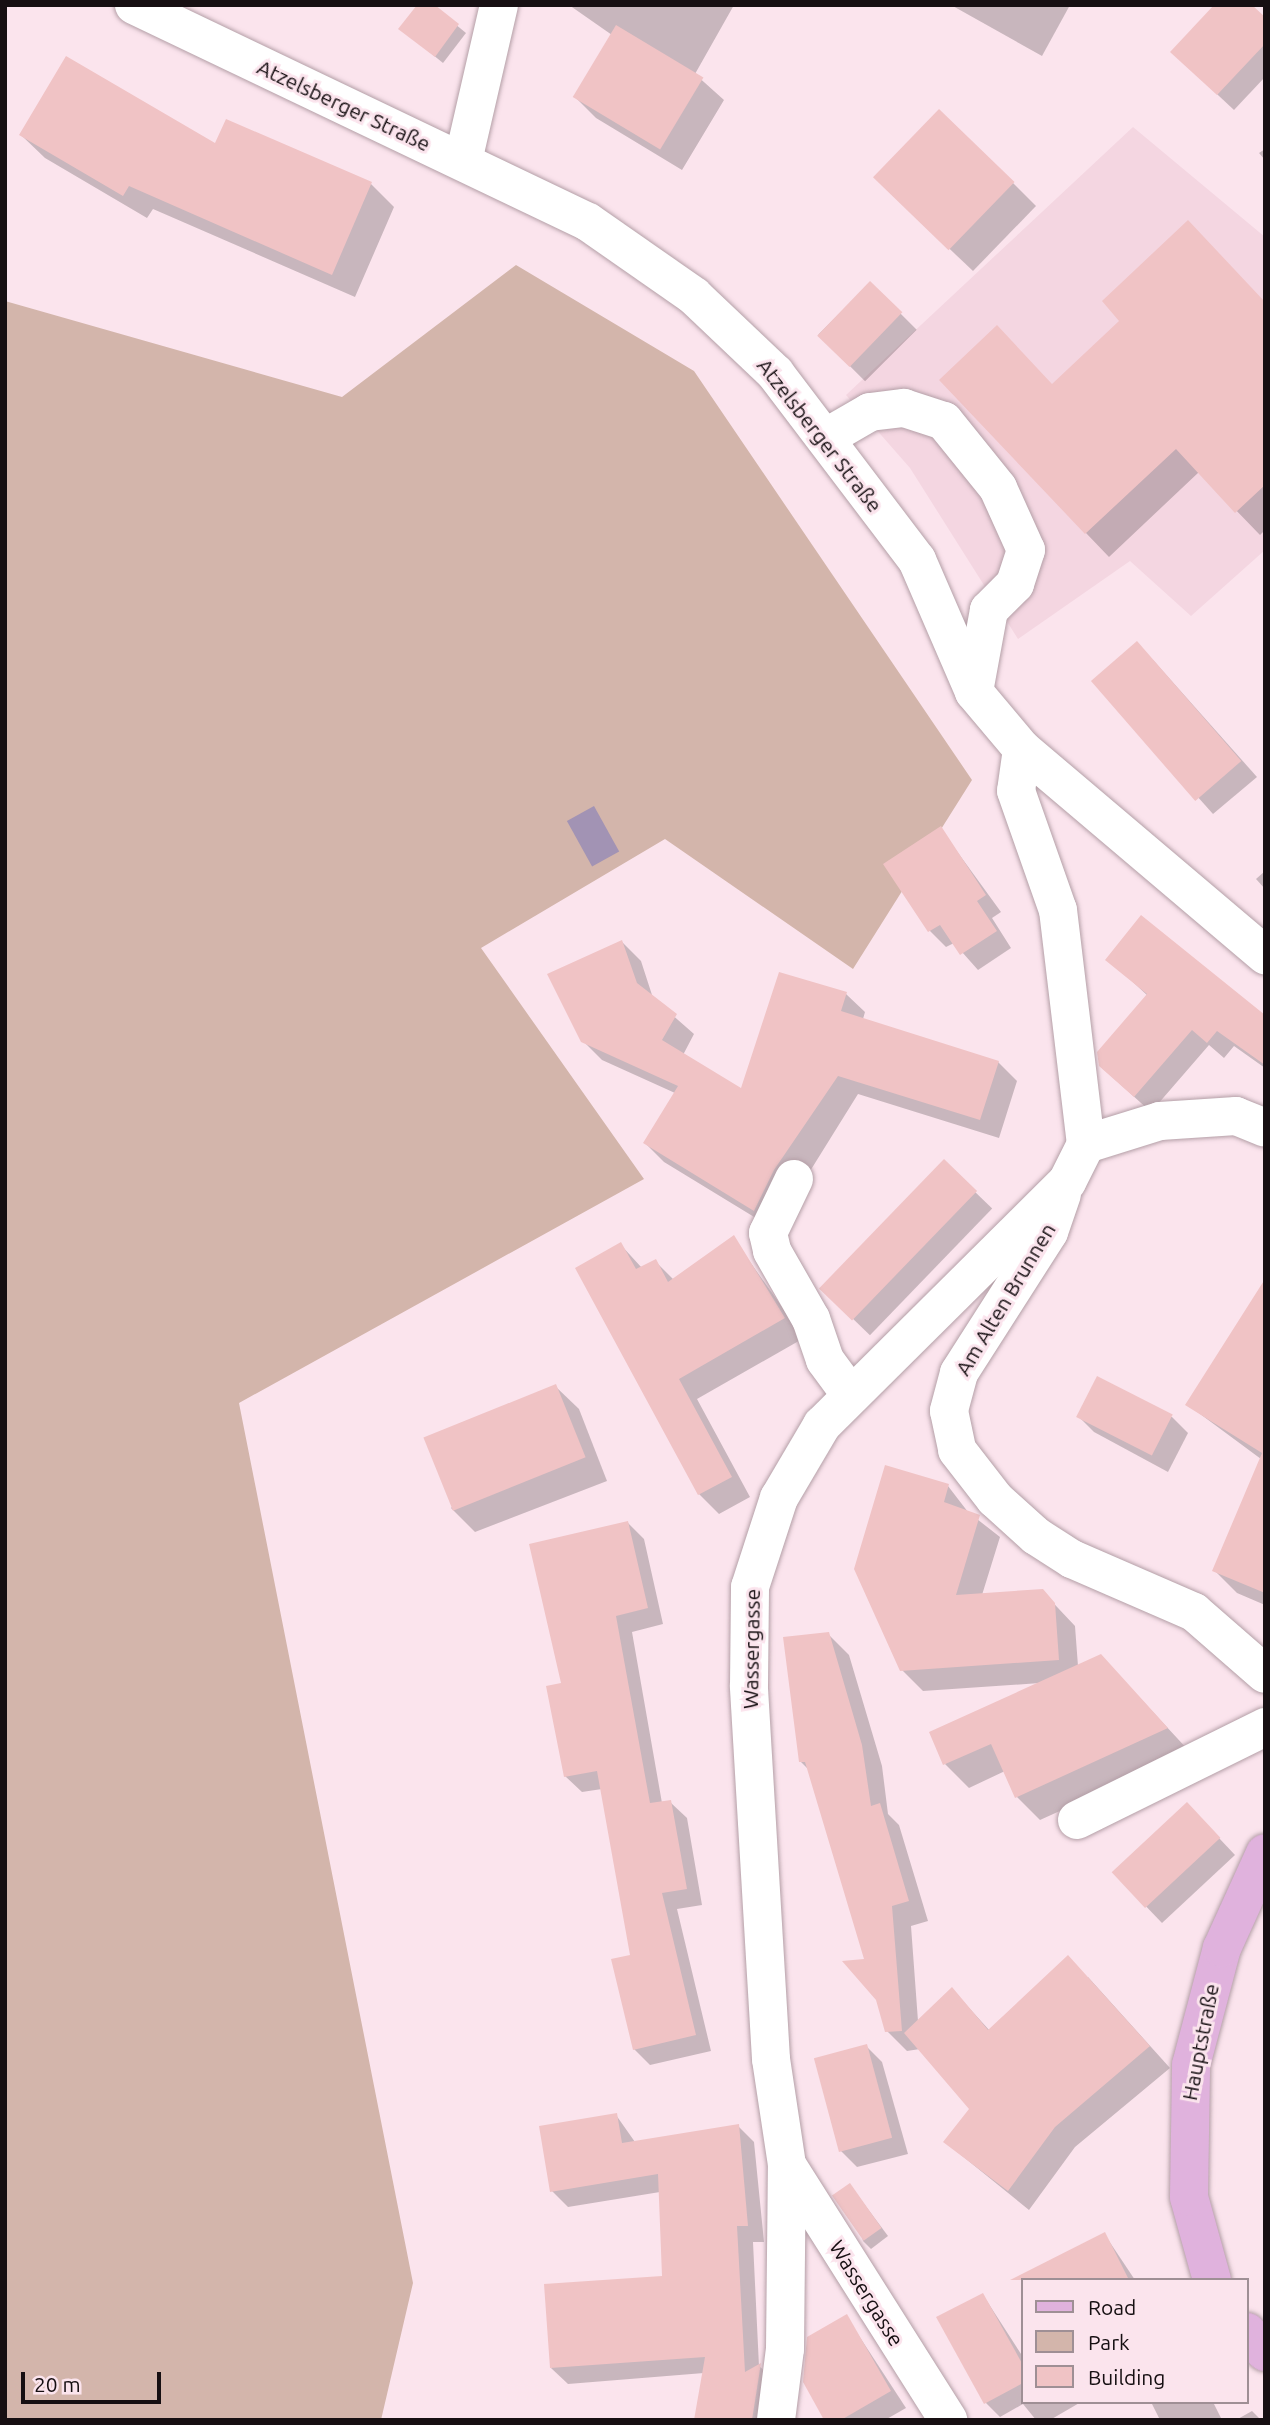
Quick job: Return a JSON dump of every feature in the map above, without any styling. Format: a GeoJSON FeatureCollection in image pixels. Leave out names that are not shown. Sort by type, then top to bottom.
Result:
{"type":"FeatureCollection","features":[{"type":"Feature","properties":{"kind":"main road","name":"Hauptstraße"},"geometry":{"type":"LineString","coordinates":[[1211,2278],[1189,2197],[1191,2065],[1222,1948],[1265,1853]]}},
{"type":"Feature","properties":{"kind":"main road"},"geometry":{"type":"LineString","coordinates":[[1249,2334],[1265,2352]]}},
{"type":"Feature","properties":{"kind":"street","name":"Atzelsberger Straße"},"geometry":{"type":"LineString","coordinates":[[134,5],[588,222],[694,296],[775,373],[917,561],[974,692],[1022,749],[1265,955]]}},
{"type":"Feature","properties":{"kind":"street"},"geometry":{"type":"LineString","coordinates":[[463,161],[499,5]]}},
{"type":"Feature","properties":{"kind":"street"},"geometry":{"type":"LineString","coordinates":[[825,438],[870,412],[904,408],[944,421],[998,488],[1026,550],[1015,584],[989,610],[974,692]]}},
{"type":"Feature","properties":{"kind":"street"},"geometry":{"type":"LineString","coordinates":[[1022,749],[1016,791],[1058,910],[1086,1144],[1160,1121],[1236,1116],[1265,1128]]}},
{"type":"Feature","properties":{"kind":"street","name":"Wassergasse"},"geometry":{"type":"LineString","coordinates":[[776,2420],[785,2349],[787,2165],[771,2059],[753,1816],[750,1587],[779,1498],[822,1424],[1067,1182],[1086,1144]]}},
{"type":"Feature","properties":{"kind":"street"},"geometry":{"type":"LineString","coordinates":[[794,1179],[768,1233],[772,1251],[811,1319],[825,1360],[850,1394]]}},
{"type":"Feature","properties":{"kind":"street","name":"Am Alten Brunnen"},"geometry":{"type":"LineString","coordinates":[[1067,1182],[1049,1232],[959,1373],[949,1411],[957,1450],[995,1499],[1036,1536],[1072,1559],[1194,1612],[1265,1674]]}},
{"type":"Feature","properties":{"kind":"street"},"geometry":{"type":"LineString","coordinates":[[1077,1820],[1265,1727]]}},
{"type":"Feature","properties":{"kind":"street","name":"Wassergasse"},"geometry":{"type":"LineString","coordinates":[[787,2165],[948,2420]]}},
{"type":"Feature","properties":{"kind":"shaded area"},"geometry":{"type":"Polygon","coordinates":[[[1133,127],[1265,237],[1265,550],[1191,616],[1130,561],[1018,639],[910,468],[846,395],[1133,127]]]}},
{"type":"Feature","properties":{"kind":"shaded area"},"geometry":{"type":"Polygon","coordinates":[[[594,806],[619,851],[592,867],[567,821],[594,806]]]}},
{"type":"Feature","properties":{"kind":"green space"},"geometry":{"type":"Polygon","coordinates":[[[516,265],[694,371],[972,780],[853,969],[665,839],[481,948],[644,1179],[239,1403],[413,2283],[381,2420],[5,2420],[5,301],[342,397],[516,265]]]}},
{"type":"Feature","properties":{"kind":"building"},"geometry":{"type":"Polygon","coordinates":[[[417,5],[435,5],[459,24],[435,57],[398,29],[417,5]]]}},
{"type":"Feature","properties":{"kind":"building"},"geometry":{"type":"Polygon","coordinates":[[[1214,5],[1252,5],[1265,17],[1265,44],[1217,95],[1170,52],[1214,5]]]}},
{"type":"Feature","properties":{"kind":"building"},"geometry":{"type":"Polygon","coordinates":[[[616,25],[703,78],[660,150],[573,97],[616,25]]]}},
{"type":"Feature","properties":{"kind":"building"},"geometry":{"type":"Polygon","coordinates":[[[66,56],[215,143],[226,119],[372,182],[332,275],[129,186],[123,196],[19,135],[66,56]]]}},
{"type":"Feature","properties":{"kind":"building"},"geometry":{"type":"Polygon","coordinates":[[[939,109],[1015,182],[949,250],[873,177],[939,109]]]}},
{"type":"Feature","properties":{"kind":"building"},"geometry":{"type":"Polygon","coordinates":[[[1188,220],[1265,302],[1265,485],[1235,513],[1176,449],[1085,534],[939,380],[997,325],[1052,384],[1119,321],[1102,301],[1188,220]]]}},
{"type":"Feature","properties":{"kind":"building"},"geometry":{"type":"Polygon","coordinates":[[[870,281],[902,312],[850,367],[817,336],[870,281]]]}},
{"type":"Feature","properties":{"kind":"building"},"geometry":{"type":"Polygon","coordinates":[[[1137,641],[1241,761],[1195,801],[1091,681],[1137,641]]]}},
{"type":"Feature","properties":{"kind":"building"},"geometry":{"type":"Polygon","coordinates":[[[941,826],[986,895],[977,901],[997,931],[960,955],[940,925],[928,932],[883,864],[941,826]]]}},
{"type":"Feature","properties":{"kind":"building"},"geometry":{"type":"Polygon","coordinates":[[[1141,915],[1265,1015],[1265,1065],[1217,1031],[1207,1043],[1192,1030],[1134,1097],[1099,1066],[1097,1052],[1147,994],[1105,960],[1141,915]]]}},
{"type":"Feature","properties":{"kind":"building"},"geometry":{"type":"Polygon","coordinates":[[[622,940],[637,983],[677,1014],[662,1040],[741,1088],[779,972],[847,992],[841,1011],[999,1061],[980,1120],[838,1076],[774,1170],[754,1211],[643,1143],[678,1086],[581,1042],[547,974],[622,940]]]}},
{"type":"Feature","properties":{"kind":"building"},"geometry":{"type":"Polygon","coordinates":[[[944,1159],[977,1191],[852,1320],[819,1288],[944,1159]]]}},
{"type":"Feature","properties":{"kind":"building"},"geometry":{"type":"Polygon","coordinates":[[[734,1235],[785,1318],[679,1379],[732,1477],[698,1495],[575,1268],[621,1242],[636,1269],[656,1259],[668,1282],[734,1235]]]}},
{"type":"Feature","properties":{"kind":"building"},"geometry":{"type":"Polygon","coordinates":[[[1265,1279],[1265,1593],[1212,1571],[1262,1453],[1185,1405],[1265,1279]]]}},
{"type":"Feature","properties":{"kind":"building"},"geometry":{"type":"Polygon","coordinates":[[[1097,1376],[1173,1415],[1152,1456],[1076,1417],[1097,1376]]]}},
{"type":"Feature","properties":{"kind":"building"},"geometry":{"type":"Polygon","coordinates":[[[556,1384],[586,1457],[453,1511],[423,1438],[556,1384]]]}},
{"type":"Feature","properties":{"kind":"building"},"geometry":{"type":"Polygon","coordinates":[[[885,1465],[949,1484],[944,1502],[980,1515],[956,1595],[1043,1589],[1055,1603],[1059,1660],[900,1671],[854,1569],[885,1465]]]}},
{"type":"Feature","properties":{"kind":"building"},"geometry":{"type":"Polygon","coordinates":[[[628,1521],[648,1608],[616,1616],[650,1803],[671,1800],[687,1889],[662,1893],[696,2035],[633,2050],[611,1959],[630,1955],[597,1771],[564,1777],[546,1686],[561,1683],[529,1544],[628,1521]]]}},
{"type":"Feature","properties":{"kind":"building"},"geometry":{"type":"Polygon","coordinates":[[[829,1632],[862,1745],[871,1806],[880,1803],[909,1901],[892,1906],[902,2031],[885,2032],[876,2000],[842,1961],[864,1959],[805,1762],[799,1762],[783,1637],[829,1632]]]}},
{"type":"Feature","properties":{"kind":"building"},"geometry":{"type":"Polygon","coordinates":[[[1101,1654],[1168,1728],[1015,1798],[991,1744],[943,1765],[929,1732],[1101,1654]]]}},
{"type":"Feature","properties":{"kind":"building"},"geometry":{"type":"Polygon","coordinates":[[[1187,1802],[1220,1838],[1145,1908],[1112,1872],[1187,1802]]]}},
{"type":"Feature","properties":{"kind":"building"},"geometry":{"type":"Polygon","coordinates":[[[1068,1955],[1150,2046],[1055,2127],[1008,2191],[943,2142],[969,2109],[904,2033],[952,1987],[988,2030],[1068,1955]]]}},
{"type":"Feature","properties":{"kind":"building"},"geometry":{"type":"Polygon","coordinates":[[[867,2044],[892,2138],[839,2152],[814,2058],[867,2044]]]}},
{"type":"Feature","properties":{"kind":"building"},"geometry":{"type":"Polygon","coordinates":[[[617,2113],[622,2143],[739,2124],[748,2226],[737,2226],[745,2372],[761,2363],[752,2420],[694,2420],[705,2357],[550,2368],[544,2284],[662,2276],[658,2174],[550,2192],[539,2126],[617,2113]]]}},
{"type":"Feature","properties":{"kind":"building"},"geometry":{"type":"Polygon","coordinates":[[[850,2183],[882,2228],[864,2241],[832,2196],[850,2183]]]}},
{"type":"Feature","properties":{"kind":"building"},"geometry":{"type":"Polygon","coordinates":[[[1105,2232],[1128,2278],[1021,2278],[1010,2280],[1105,2232]]]}},
{"type":"Feature","properties":{"kind":"building"},"geometry":{"type":"Polygon","coordinates":[[[983,2293],[1021,2361],[1021,2384],[984,2404],[936,2317],[983,2293]]]}},
{"type":"Feature","properties":{"kind":"building"},"geometry":{"type":"Polygon","coordinates":[[[847,2314],[891,2391],[841,2420],[824,2420],[803,2382],[807,2337],[847,2314]]]}}]}
